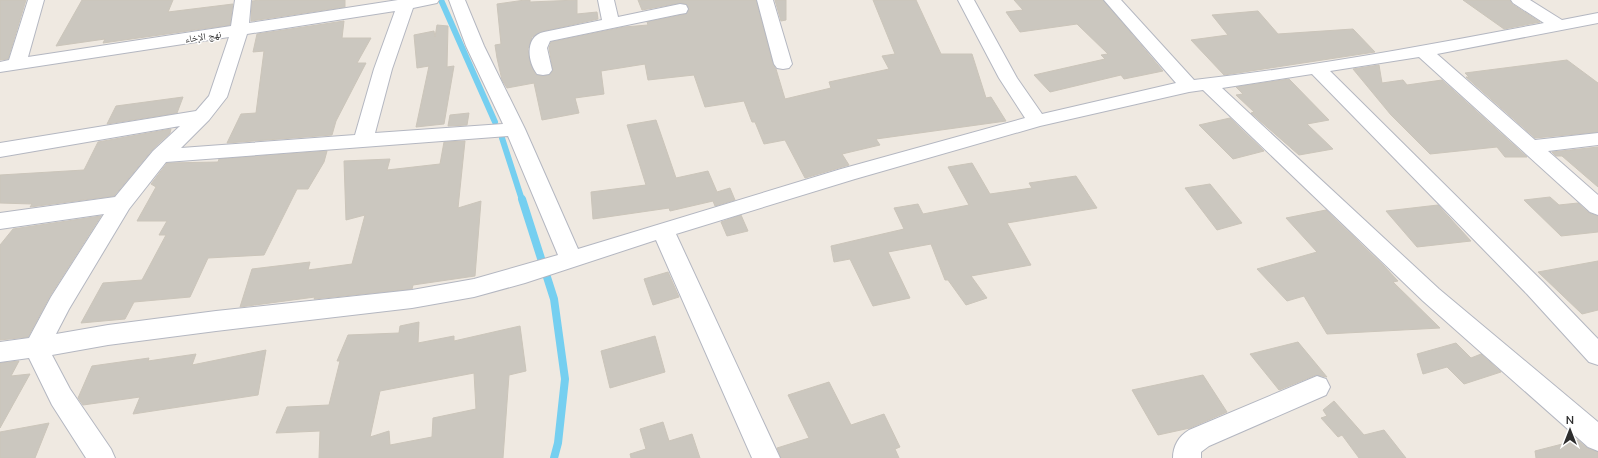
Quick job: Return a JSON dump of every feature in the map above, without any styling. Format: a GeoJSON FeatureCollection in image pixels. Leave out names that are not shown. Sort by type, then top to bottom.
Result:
{"type":"FeatureCollection","features":[{"type":"Feature","properties":{"kind":"street"},"geometry":{"type":"LineString","coordinates":[[8,65],[36,0]]}},
{"type":"Feature","properties":{"kind":"street"},"geometry":{"type":"LineString","coordinates":[[101,458],[61,397],[40,356],[38,347],[59,304],[121,204],[160,156],[202,116],[218,97],[239,31],[244,0]]}},
{"type":"Feature","properties":{"kind":"street","name":"نهج الإخاء"},"geometry":{"type":"LineString","coordinates":[[8,65],[239,31],[406,2],[431,0]]}},
{"type":"Feature","properties":{"kind":"street"},"geometry":{"type":"LineString","coordinates":[[457,0],[475,46],[514,129],[570,259]]}},
{"type":"Feature","properties":{"kind":"street"},"geometry":{"type":"LineString","coordinates":[[606,0],[612,22]]}},
{"type":"Feature","properties":{"kind":"street"},"geometry":{"type":"LineString","coordinates":[[765,0],[783,64]]}},
{"type":"Feature","properties":{"kind":"street"},"geometry":{"type":"LineString","coordinates":[[966,0],[1008,78],[1037,121]]}},
{"type":"Feature","properties":{"kind":"street"},"geometry":{"type":"LineString","coordinates":[[1112,0],[1198,85],[1431,295],[1595,433]]}},
{"type":"Feature","properties":{"kind":"street"},"geometry":{"type":"LineString","coordinates":[[1518,0],[1559,25]]}},
{"type":"Feature","properties":{"kind":"street"},"geometry":{"type":"LineString","coordinates":[[363,140],[383,69],[406,2]]}},
{"type":"Feature","properties":{"kind":"street"},"geometry":{"type":"LineString","coordinates":[[543,70],[538,46],[541,39],[551,34],[680,9]]}},
{"type":"Feature","properties":{"kind":"street"},"geometry":{"type":"LineString","coordinates":[[0,352],[108,335],[208,322],[412,299],[474,288],[937,148],[1037,121],[1198,85],[1242,80],[1423,51],[1559,25],[1595,21]]}},
{"type":"Feature","properties":{"kind":"street"},"geometry":{"type":"LineString","coordinates":[[1423,51],[1598,207]]}},
{"type":"Feature","properties":{"kind":"street"},"geometry":{"type":"LineString","coordinates":[[1316,68],[1530,282],[1598,355]]}},
{"type":"Feature","properties":{"kind":"street"},"geometry":{"type":"LineString","coordinates":[[0,150],[202,116]]}},
{"type":"Feature","properties":{"kind":"street"},"geometry":{"type":"LineString","coordinates":[[160,156],[514,129]]}},
{"type":"Feature","properties":{"kind":"street"},"geometry":{"type":"LineString","coordinates":[[1531,147],[1598,139]]}},
{"type":"Feature","properties":{"kind":"street"},"geometry":{"type":"LineString","coordinates":[[0,220],[121,204]]}},
{"type":"Feature","properties":{"kind":"street"},"geometry":{"type":"LineString","coordinates":[[663,230],[766,458]]}},
{"type":"Feature","properties":{"kind":"street"},"geometry":{"type":"LineString","coordinates":[[1187,458],[1186,450],[1190,443],[1199,438],[1317,386]]}},
{"type":"Feature","properties":{"kind":"building"},"geometry":{"type":"Polygon","coordinates":[[[0,0],[26,0],[8,59],[0,60],[0,0]]]}},
{"type":"Feature","properties":{"kind":"building"},"geometry":{"type":"Polygon","coordinates":[[[82,0],[173,0],[168,12],[233,4],[230,25],[103,43],[105,39],[56,46],[82,0]]]}},
{"type":"Feature","properties":{"kind":"building"},"geometry":{"type":"Polygon","coordinates":[[[345,0],[345,7],[251,21],[252,1],[345,0]]]}},
{"type":"Feature","properties":{"kind":"building"},"geometry":{"type":"Polygon","coordinates":[[[530,0],[530,2],[577,0],[577,14],[597,12],[598,19],[544,31],[532,37],[528,49],[530,63],[536,75],[543,76],[549,75],[553,71],[549,48],[551,42],[624,27],[648,25],[647,22],[686,14],[689,10],[687,4],[680,3],[642,10],[638,0],[756,0],[773,64],[776,69],[785,99],[831,88],[829,82],[889,69],[882,56],[895,54],[873,0],[916,0],[941,54],[972,54],[986,98],[991,97],[1006,121],[876,139],[880,145],[842,154],[849,165],[805,178],[785,140],[764,144],[755,122],[752,122],[744,101],[705,107],[694,75],[648,80],[645,64],[601,71],[604,94],[575,98],[579,113],[542,120],[534,83],[507,88],[502,80],[495,45],[501,44],[497,4],[530,0]]]}},
{"type":"Feature","properties":{"kind":"building"},"geometry":{"type":"Polygon","coordinates":[[[775,0],[786,0],[786,20],[781,21],[775,0]]]}},
{"type":"Feature","properties":{"kind":"building"},"geometry":{"type":"Polygon","coordinates":[[[1014,0],[1103,0],[1163,71],[1124,79],[1121,75],[1050,92],[1034,75],[1105,59],[1101,55],[1108,54],[1077,24],[1020,32],[1006,12],[1023,10],[1014,0]]]}},
{"type":"Feature","properties":{"kind":"building"},"geometry":{"type":"Polygon","coordinates":[[[1463,0],[1510,0],[1512,4],[1540,22],[1504,29],[1463,0]]]}},
{"type":"Feature","properties":{"kind":"building"},"geometry":{"type":"Polygon","coordinates":[[[1258,11],[1278,34],[1353,29],[1375,52],[1224,75],[1191,40],[1228,35],[1212,15],[1258,11]]]}},
{"type":"Feature","properties":{"kind":"building"},"geometry":{"type":"Polygon","coordinates":[[[344,21],[342,38],[371,38],[357,63],[366,63],[336,121],[332,135],[227,143],[241,114],[256,113],[264,51],[253,52],[257,34],[344,21]]]}},
{"type":"Feature","properties":{"kind":"building"},"geometry":{"type":"Polygon","coordinates":[[[437,25],[448,26],[447,67],[454,66],[444,124],[416,127],[429,66],[417,68],[414,35],[434,31],[435,37],[437,25]]]}},
{"type":"Feature","properties":{"kind":"building"},"geometry":{"type":"Polygon","coordinates":[[[1567,60],[1598,83],[1598,132],[1535,138],[1466,77],[1469,77],[1465,73],[1567,60]]]}},
{"type":"Feature","properties":{"kind":"building"},"geometry":{"type":"Polygon","coordinates":[[[1379,65],[1382,83],[1403,80],[1407,85],[1442,80],[1527,157],[1505,157],[1497,147],[1430,154],[1391,115],[1353,69],[1379,65]]]}},
{"type":"Feature","properties":{"kind":"building"},"geometry":{"type":"Polygon","coordinates":[[[1289,79],[1329,120],[1307,124],[1333,149],[1299,155],[1251,113],[1254,112],[1236,95],[1243,94],[1236,87],[1289,79]]]}},
{"type":"Feature","properties":{"kind":"building"},"geometry":{"type":"Polygon","coordinates":[[[183,97],[177,113],[107,124],[116,106],[183,97]]]}},
{"type":"Feature","properties":{"kind":"building"},"geometry":{"type":"Polygon","coordinates":[[[469,113],[467,125],[448,126],[450,115],[469,113]]]}},
{"type":"Feature","properties":{"kind":"building"},"geometry":{"type":"Polygon","coordinates":[[[1230,118],[1264,151],[1233,159],[1199,125],[1230,118]]]}},
{"type":"Feature","properties":{"kind":"building"},"geometry":{"type":"Polygon","coordinates":[[[656,120],[676,178],[708,171],[717,192],[730,188],[735,200],[715,206],[713,201],[670,211],[669,208],[593,219],[591,192],[646,185],[627,125],[656,120]]]}},
{"type":"Feature","properties":{"kind":"building"},"geometry":{"type":"Polygon","coordinates":[[[171,129],[170,133],[152,150],[114,196],[30,207],[32,204],[0,203],[0,175],[84,170],[98,142],[171,129]]]}},
{"type":"Feature","properties":{"kind":"building"},"geometry":{"type":"Polygon","coordinates":[[[465,141],[458,208],[481,201],[475,276],[413,285],[412,289],[314,299],[315,297],[240,307],[252,269],[310,262],[308,270],[352,264],[365,215],[346,220],[344,161],[390,159],[387,170],[440,164],[444,142],[465,141]]]}},
{"type":"Feature","properties":{"kind":"building"},"geometry":{"type":"Polygon","coordinates":[[[1598,147],[1598,187],[1562,156],[1556,156],[1552,152],[1598,147]]]}},
{"type":"Feature","properties":{"kind":"building"},"geometry":{"type":"Polygon","coordinates":[[[327,151],[324,162],[308,189],[297,189],[264,255],[208,258],[190,297],[134,302],[125,319],[81,323],[103,283],[142,280],[166,235],[159,235],[167,221],[137,221],[156,187],[151,184],[167,163],[218,162],[219,159],[327,151]]]}},
{"type":"Feature","properties":{"kind":"building"},"geometry":{"type":"Polygon","coordinates":[[[972,163],[990,194],[1032,188],[1029,183],[1076,176],[1097,208],[1007,223],[1031,265],[971,276],[987,298],[966,305],[948,280],[945,280],[931,244],[888,252],[910,298],[873,306],[850,259],[834,262],[831,246],[904,229],[894,208],[918,204],[923,214],[969,205],[948,167],[972,163]]]}},
{"type":"Feature","properties":{"kind":"building"},"geometry":{"type":"Polygon","coordinates":[[[1210,184],[1242,223],[1217,230],[1185,188],[1210,184]]]}},
{"type":"Feature","properties":{"kind":"building"},"geometry":{"type":"Polygon","coordinates":[[[1550,197],[1559,205],[1578,203],[1589,213],[1598,216],[1598,232],[1561,236],[1524,200],[1550,197]]]}},
{"type":"Feature","properties":{"kind":"building"},"geometry":{"type":"Polygon","coordinates":[[[1438,205],[1471,241],[1417,247],[1386,211],[1438,205]]]}},
{"type":"Feature","properties":{"kind":"building"},"geometry":{"type":"Polygon","coordinates":[[[1326,210],[1384,266],[1398,281],[1393,282],[1440,328],[1327,334],[1304,296],[1287,301],[1257,269],[1317,252],[1286,218],[1326,210]]]}},
{"type":"Feature","properties":{"kind":"building"},"geometry":{"type":"Polygon","coordinates":[[[741,215],[748,231],[727,236],[721,222],[741,215]]]}},
{"type":"Feature","properties":{"kind":"building"},"geometry":{"type":"Polygon","coordinates":[[[101,216],[50,296],[28,337],[0,340],[0,245],[13,229],[101,216]]]}},
{"type":"Feature","properties":{"kind":"building"},"geometry":{"type":"Polygon","coordinates":[[[1598,261],[1598,310],[1582,314],[1538,272],[1598,261]]]}},
{"type":"Feature","properties":{"kind":"building"},"geometry":{"type":"Polygon","coordinates":[[[668,272],[679,297],[653,305],[644,279],[668,272]]]}},
{"type":"Feature","properties":{"kind":"building"},"geometry":{"type":"Polygon","coordinates":[[[419,322],[418,343],[454,336],[454,341],[520,326],[526,371],[509,375],[503,458],[319,458],[320,431],[276,433],[287,407],[329,405],[340,361],[337,361],[348,335],[399,333],[400,326],[419,322]],[[474,373],[380,391],[370,437],[389,431],[390,445],[432,437],[433,418],[476,409],[474,373]]]}},
{"type":"Feature","properties":{"kind":"building"},"geometry":{"type":"Polygon","coordinates":[[[655,336],[665,372],[610,388],[601,351],[655,336]]]}},
{"type":"Feature","properties":{"kind":"building"},"geometry":{"type":"Polygon","coordinates":[[[1298,342],[1327,377],[1316,375],[1279,390],[1250,354],[1298,342]]]}},
{"type":"Feature","properties":{"kind":"building"},"geometry":{"type":"Polygon","coordinates":[[[1456,343],[1471,358],[1481,354],[1501,372],[1464,384],[1447,367],[1423,374],[1417,354],[1456,343]]]}},
{"type":"Feature","properties":{"kind":"building"},"geometry":{"type":"Polygon","coordinates":[[[266,350],[258,395],[133,414],[140,397],[83,405],[78,398],[92,366],[149,358],[148,361],[196,354],[192,365],[266,350]]]}},
{"type":"Feature","properties":{"kind":"building"},"geometry":{"type":"Polygon","coordinates":[[[19,361],[11,376],[30,374],[0,428],[0,363],[19,361]]]}},
{"type":"Feature","properties":{"kind":"building"},"geometry":{"type":"Polygon","coordinates":[[[1203,375],[1227,412],[1190,428],[1158,435],[1132,390],[1203,375]]]}},
{"type":"Feature","properties":{"kind":"building"},"geometry":{"type":"Polygon","coordinates":[[[829,382],[851,425],[884,414],[900,447],[895,449],[899,458],[781,458],[777,448],[809,438],[788,395],[829,382]]]}},
{"type":"Feature","properties":{"kind":"building"},"geometry":{"type":"Polygon","coordinates":[[[1334,401],[1364,435],[1384,430],[1406,458],[1359,458],[1342,435],[1338,437],[1321,418],[1327,416],[1323,410],[1334,401]]]}},
{"type":"Feature","properties":{"kind":"building"},"geometry":{"type":"Polygon","coordinates":[[[663,422],[669,441],[692,434],[700,458],[631,458],[630,454],[646,449],[640,429],[663,422]]]}},
{"type":"Feature","properties":{"kind":"building"},"geometry":{"type":"Polygon","coordinates":[[[49,423],[35,458],[0,458],[0,432],[49,423]]]}},
{"type":"Feature","properties":{"kind":"building"},"geometry":{"type":"Polygon","coordinates":[[[1578,440],[1587,448],[1598,452],[1598,458],[1536,458],[1535,451],[1578,440]]]}},
{"type":"Feature","properties":{"kind":"waterway"},"geometry":{"type":"LineString","coordinates":[[441,0],[495,122]]}},
{"type":"Feature","properties":{"kind":"waterway"},"geometry":{"type":"LineString","coordinates":[[502,138],[522,200]]}},
{"type":"Feature","properties":{"kind":"waterway"},"geometry":{"type":"LineString","coordinates":[[522,199],[554,299],[565,379],[558,443],[554,458]]}}]}
